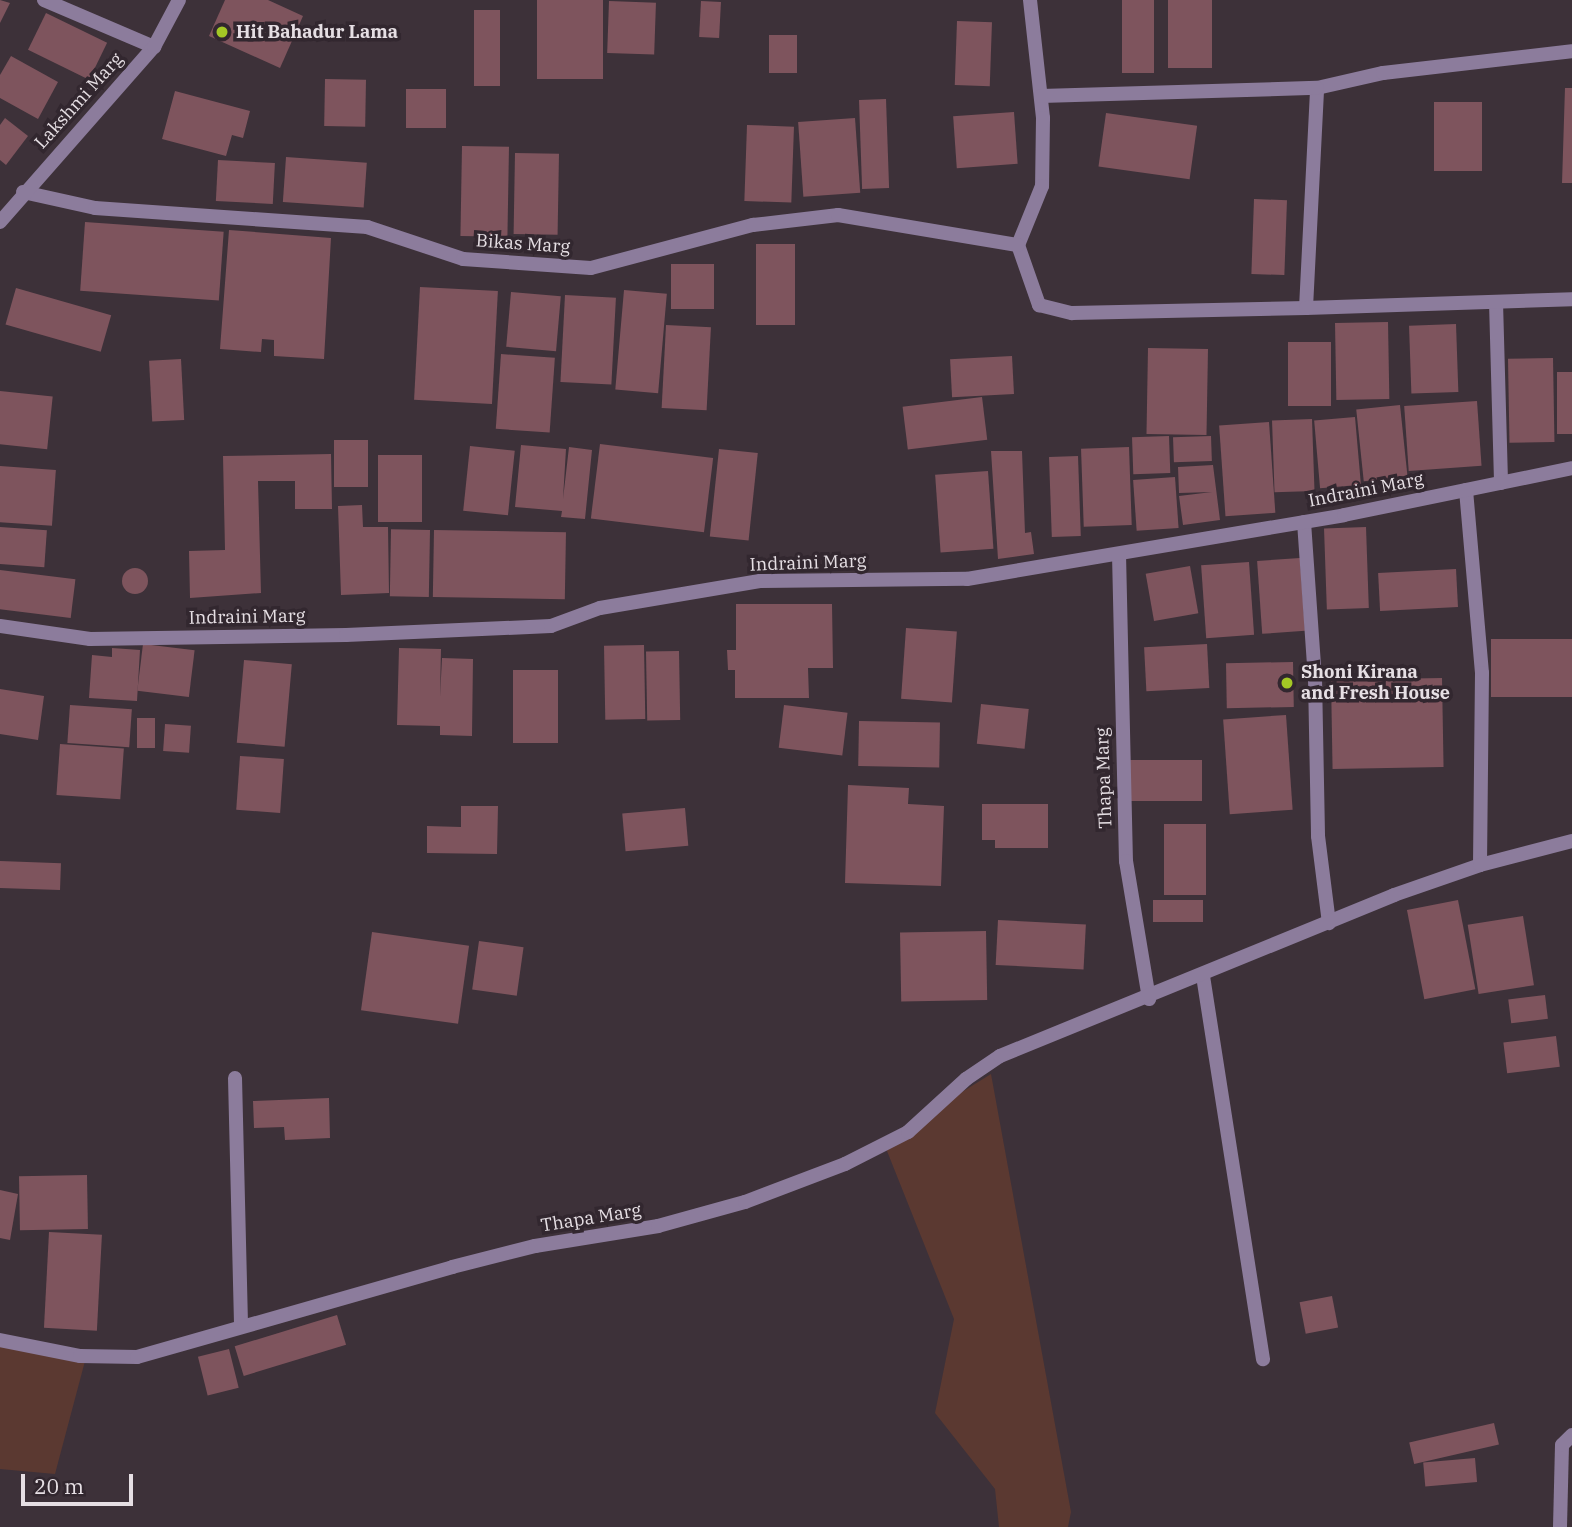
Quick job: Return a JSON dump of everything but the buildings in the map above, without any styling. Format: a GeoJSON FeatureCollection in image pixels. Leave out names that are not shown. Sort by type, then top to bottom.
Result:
{"type":"FeatureCollection","features":[{"type":"Feature","properties":{"kind":"street"},"geometry":{"type":"LineString","coordinates":[[44,0],[154,47]]}},
{"type":"Feature","properties":{"kind":"street","name":"Lakshmi Marg"},"geometry":{"type":"LineString","coordinates":[[0,222],[23,192],[154,47],[179,0]]}},
{"type":"Feature","properties":{"kind":"street"},"geometry":{"type":"LineString","coordinates":[[1030,0],[1041,96],[1042,186],[1018,244],[1039,304],[1072,313],[1572,299]]}},
{"type":"Feature","properties":{"kind":"street"},"geometry":{"type":"LineString","coordinates":[[1041,96],[1317,88],[1382,73],[1572,51]]}},
{"type":"Feature","properties":{"kind":"street"},"geometry":{"type":"LineString","coordinates":[[1306,308],[1317,88]]}},
{"type":"Feature","properties":{"kind":"street","name":"Bikas Marg"},"geometry":{"type":"LineString","coordinates":[[23,192],[95,208],[367,227],[463,259],[591,268],[753,225],[838,215],[1018,244]]}},
{"type":"Feature","properties":{"kind":"street"},"geometry":{"type":"LineString","coordinates":[[1496,302],[1501,483]]}},
{"type":"Feature","properties":{"kind":"street","name":"Indraini Marg"},"geometry":{"type":"LineString","coordinates":[[0,626],[90,639],[346,635],[551,626],[600,608],[760,581],[967,579],[1304,522],[1572,468]]}},
{"type":"Feature","properties":{"kind":"street"},"geometry":{"type":"LineString","coordinates":[[1466,489],[1482,673],[1480,865]]}},
{"type":"Feature","properties":{"kind":"street"},"geometry":{"type":"LineString","coordinates":[[1304,522],[1315,678],[1318,836],[1329,923]]}},
{"type":"Feature","properties":{"kind":"street","name":"Thapa Marg"},"geometry":{"type":"LineString","coordinates":[[1119,554],[1126,861],[1149,999]]}},
{"type":"Feature","properties":{"kind":"street","name":"Thapa Marg"},"geometry":{"type":"LineString","coordinates":[[0,1340],[80,1356],[137,1357],[535,1246],[658,1226],[745,1202],[845,1164],[908,1132],[966,1079],[1000,1056],[1149,999],[1329,923],[1480,865],[1572,841]]}},
{"type":"Feature","properties":{"kind":"street"},"geometry":{"type":"LineString","coordinates":[[1203,976],[1263,1359]]}},
{"type":"Feature","properties":{"kind":"street"},"geometry":{"type":"LineString","coordinates":[[235,1079],[241,1327]]}},
{"type":"Feature","properties":{"kind":"street"},"geometry":{"type":"LineString","coordinates":[[1560,1527],[1562,1445],[1572,1435]]}},
{"type":"Feature","properties":{"kind":"shaded area"},"geometry":{"type":"Polygon","coordinates":[[[991,1074],[1071,1512],[1068,1527],[999,1527],[995,1489],[935,1413],[954,1319],[883,1141],[991,1074]]]}},
{"type":"Feature","properties":{"kind":"shaded area"},"geometry":{"type":"Polygon","coordinates":[[[0,1342],[85,1361],[55,1474],[0,1469],[0,1342]]]}},
{"type":"Feature","properties":{"kind":"place","name":"Hit Bahadur Lama"},"geometry":{"type":"Point","coordinates":[222,32]}},
{"type":"Feature","properties":{"kind":"place","name":"Shoni Kirana and Fresh House"},"geometry":{"type":"Point","coordinates":[1287,683]}}]}
